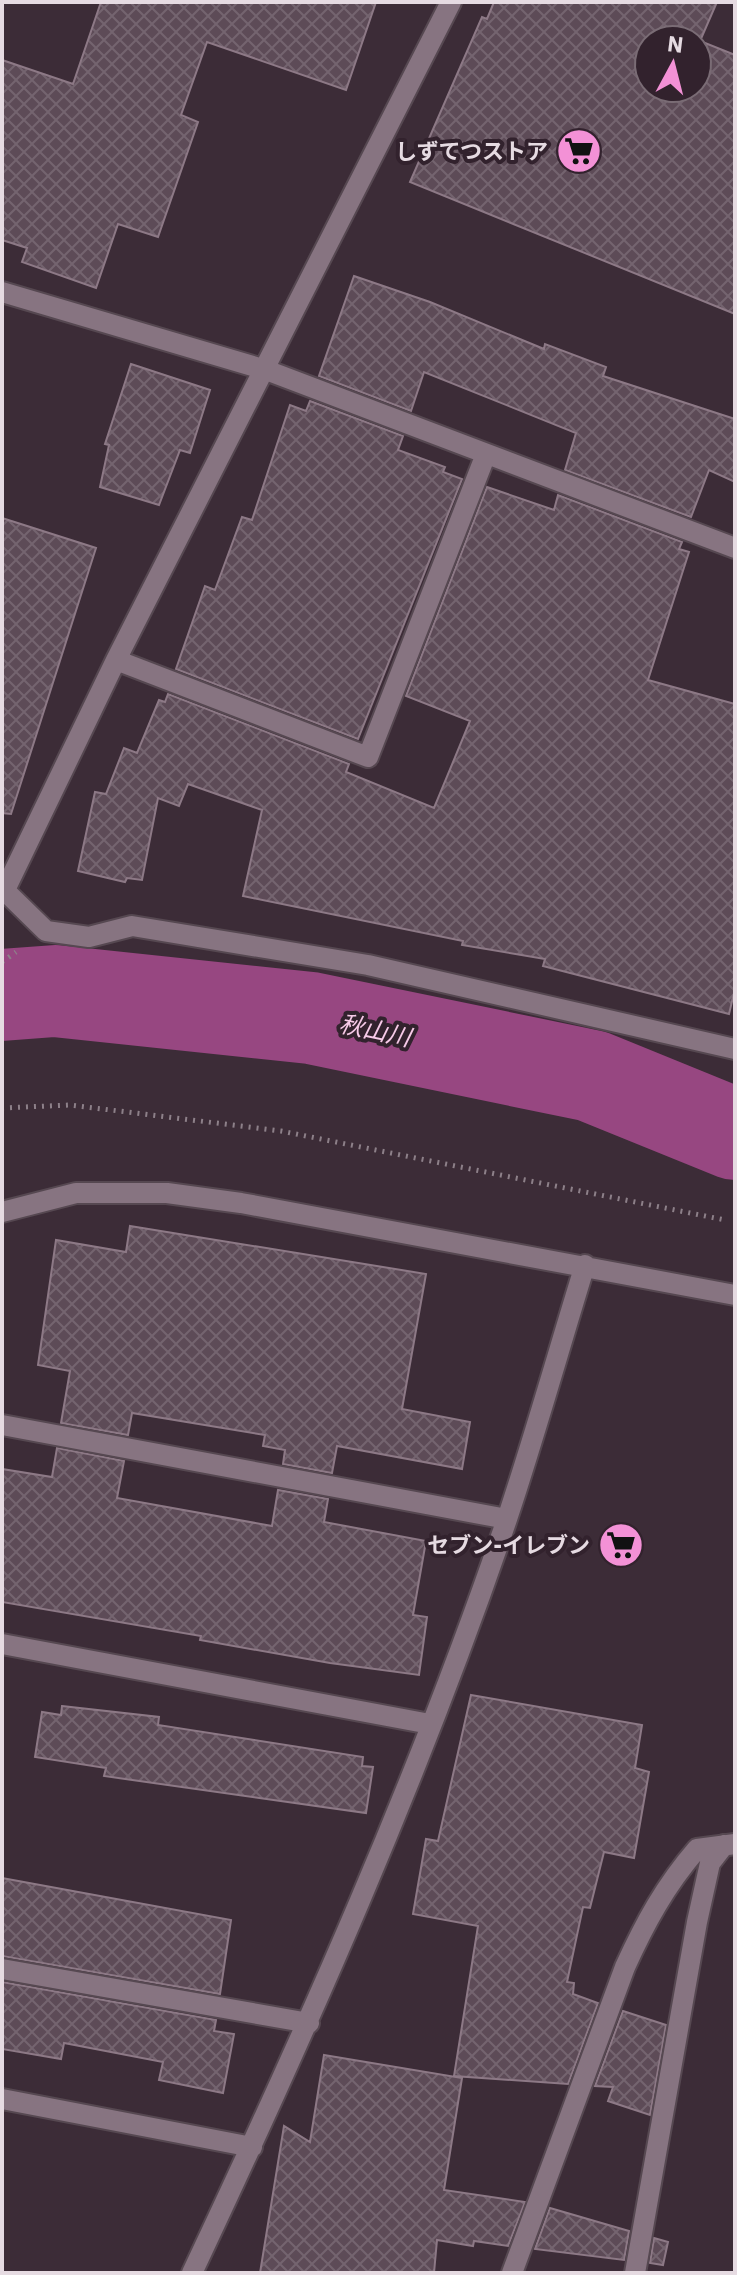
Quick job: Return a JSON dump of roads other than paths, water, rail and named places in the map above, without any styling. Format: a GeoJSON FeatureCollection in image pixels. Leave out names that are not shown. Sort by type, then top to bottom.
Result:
{"type":"FeatureCollection","features":[{"type":"Feature","properties":{"kind":"street"},"geometry":{"type":"LineString","coordinates":[[451,2],[3,889],[46,931],[89,937],[132,926],[368,965],[735,1049]]}},
{"type":"Feature","properties":{"kind":"street"},"geometry":{"type":"LineString","coordinates":[[2,292],[266,370],[735,548]]}},
{"type":"Feature","properties":{"kind":"street"},"geometry":{"type":"LineString","coordinates":[[116,660],[368,757],[486,454]]}},
{"type":"Feature","properties":{"kind":"street"},"geometry":{"type":"LineString","coordinates":[[2,1212],[76,1193],[167,1193],[585,1265],[735,1295]]}},
{"type":"Feature","properties":{"kind":"street"},"geometry":{"type":"LineString","coordinates":[[192,2273],[309,2023],[430,1724],[507,1519],[585,1265]]}},
{"type":"Feature","properties":{"kind":"street"},"geometry":{"type":"LineString","coordinates":[[2,1425],[507,1519]]}},
{"type":"Feature","properties":{"kind":"street"},"geometry":{"type":"LineString","coordinates":[[2,1644],[430,1724]]}},
{"type":"Feature","properties":{"kind":"street"},"geometry":{"type":"LineString","coordinates":[[512,2273],[625,1967],[647,1918],[669,1882],[697,1849],[730,1845]]}},
{"type":"Feature","properties":{"kind":"street"},"geometry":{"type":"LineString","coordinates":[[635,2273],[710,1863],[730,1845]]}},
{"type":"Feature","properties":{"kind":"street"},"geometry":{"type":"LineString","coordinates":[[2,1969],[309,2023]]}},
{"type":"Feature","properties":{"kind":"street"},"geometry":{"type":"LineString","coordinates":[[2,2099],[252,2147]]}},
{"type":"Feature","properties":{"kind":"waterway","name":"秋山川"},"geometry":{"type":"LineString","coordinates":[[2,995],[55,991],[311,1018],[592,1076],[735,1134]]}},
{"type":"Feature","properties":{"kind":"place","name":"しずてつストア"},"geometry":{"type":"Point","coordinates":[579,151]}},
{"type":"Feature","properties":{"kind":"place","name":"セブン-イレブン"},"geometry":{"type":"Point","coordinates":[621,1545]}}]}
